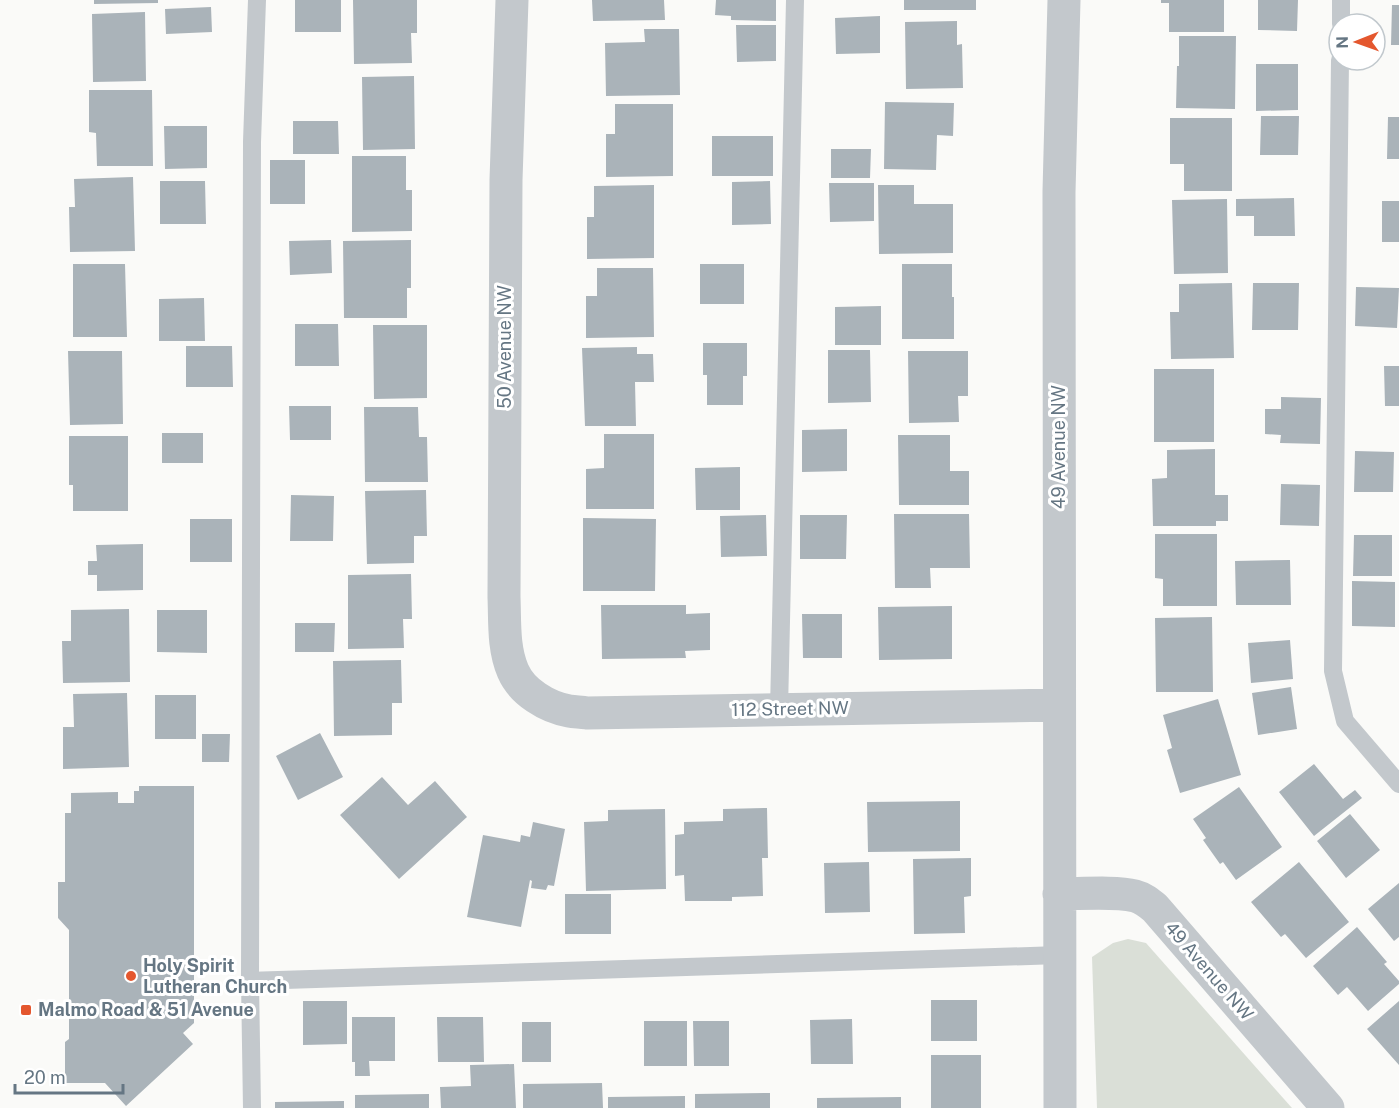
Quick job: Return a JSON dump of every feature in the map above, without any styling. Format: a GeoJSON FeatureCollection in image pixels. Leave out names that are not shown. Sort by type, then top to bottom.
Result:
{"type":"FeatureCollection","features":[{"type":"Feature","properties":{"kind":"street","name":"50 Avenue NW"},"geometry":{"type":"LineString","coordinates":[[512,0],[506,180],[504,597],[508,652],[514,672],[526,689]]}},
{"type":"Feature","properties":{"kind":"street","name":"49 Avenue NW"},"geometry":{"type":"LineString","coordinates":[[1060,1108],[1059,192],[1064,0]]}},
{"type":"Feature","properties":{"kind":"street","name":"112 Street NW"},"geometry":{"type":"LineString","coordinates":[[526,689],[547,704],[568,711],[587,713],[1059,705]]}},
{"type":"Feature","properties":{"kind":"street","name":"49 Avenue NW"},"geometry":{"type":"LineString","coordinates":[[1059,894],[1136,896],[1155,908],[1328,1108]]}},
{"type":"Feature","properties":{"kind":"lane"},"geometry":{"type":"LineString","coordinates":[[252,1108],[250,981],[252,142],[256,0]]}},
{"type":"Feature","properties":{"kind":"lane"},"geometry":{"type":"LineString","coordinates":[[779,710],[795,0]]}},
{"type":"Feature","properties":{"kind":"lane"},"geometry":{"type":"LineString","coordinates":[[1340,72],[1333,671],[1345,721],[1399,784]]}},
{"type":"Feature","properties":{"kind":"lane"},"geometry":{"type":"LineString","coordinates":[[250,981],[1059,955]]}},
{"type":"Feature","properties":{"kind":"shaded area"},"geometry":{"type":"Polygon","coordinates":[[[1128,939],[1146,943],[1292,1108],[1097,1108],[1092,957],[1113,943],[1128,939]]]}},
{"type":"Feature","properties":{"kind":"building"},"geometry":{"type":"Polygon","coordinates":[[[94,0],[158,0],[158,3],[94,4],[94,0]]]}},
{"type":"Feature","properties":{"kind":"building"},"geometry":{"type":"Polygon","coordinates":[[[295,0],[341,0],[341,32],[295,32],[295,0]]]}},
{"type":"Feature","properties":{"kind":"building"},"geometry":{"type":"Polygon","coordinates":[[[353,0],[417,0],[417,33],[411,33],[412,63],[354,64],[353,0]]]}},
{"type":"Feature","properties":{"kind":"building"},"geometry":{"type":"Polygon","coordinates":[[[592,0],[664,0],[665,20],[593,21],[592,0]]]}},
{"type":"Feature","properties":{"kind":"building"},"geometry":{"type":"Polygon","coordinates":[[[716,0],[776,0],[776,21],[731,20],[731,16],[715,15],[716,0]]]}},
{"type":"Feature","properties":{"kind":"building"},"geometry":{"type":"Polygon","coordinates":[[[904,0],[976,0],[976,10],[904,10],[904,0]]]}},
{"type":"Feature","properties":{"kind":"building"},"geometry":{"type":"Polygon","coordinates":[[[1161,0],[1224,0],[1224,32],[1169,32],[1169,3],[1161,3],[1161,0]]]}},
{"type":"Feature","properties":{"kind":"building"},"geometry":{"type":"Polygon","coordinates":[[[1258,0],[1298,0],[1297,31],[1258,30],[1258,0]]]}},
{"type":"Feature","properties":{"kind":"building"},"geometry":{"type":"Polygon","coordinates":[[[1392,5],[1399,5],[1399,45],[1391,45],[1392,5]]]}},
{"type":"Feature","properties":{"kind":"building"},"geometry":{"type":"Polygon","coordinates":[[[211,7],[212,32],[166,34],[165,9],[211,7]]]}},
{"type":"Feature","properties":{"kind":"building"},"geometry":{"type":"Polygon","coordinates":[[[145,12],[146,81],[93,82],[92,14],[145,12]]]}},
{"type":"Feature","properties":{"kind":"building"},"geometry":{"type":"Polygon","coordinates":[[[880,16],[880,53],[836,54],[835,18],[880,16]]]}},
{"type":"Feature","properties":{"kind":"building"},"geometry":{"type":"Polygon","coordinates":[[[957,21],[957,45],[962,44],[963,88],[906,89],[905,22],[957,21]]]}},
{"type":"Feature","properties":{"kind":"building"},"geometry":{"type":"Polygon","coordinates":[[[736,25],[776,25],[776,61],[737,62],[736,25]]]}},
{"type":"Feature","properties":{"kind":"building"},"geometry":{"type":"Polygon","coordinates":[[[644,29],[679,29],[680,95],[606,96],[605,43],[645,42],[644,29]]]}},
{"type":"Feature","properties":{"kind":"building"},"geometry":{"type":"Polygon","coordinates":[[[1179,36],[1236,36],[1235,109],[1176,108],[1179,36]]]}},
{"type":"Feature","properties":{"kind":"building"},"geometry":{"type":"Polygon","coordinates":[[[1256,64],[1298,64],[1298,110],[1256,111],[1256,64]]]}},
{"type":"Feature","properties":{"kind":"building"},"geometry":{"type":"Polygon","coordinates":[[[414,76],[415,149],[363,150],[362,77],[414,76]]]}},
{"type":"Feature","properties":{"kind":"building"},"geometry":{"type":"Polygon","coordinates":[[[89,90],[152,90],[153,166],[97,166],[96,133],[89,132],[89,90]]]}},
{"type":"Feature","properties":{"kind":"building"},"geometry":{"type":"Polygon","coordinates":[[[885,102],[954,103],[953,136],[937,135],[936,170],[884,169],[885,102]]]}},
{"type":"Feature","properties":{"kind":"building"},"geometry":{"type":"Polygon","coordinates":[[[615,104],[673,104],[673,176],[606,177],[606,134],[615,134],[615,104]]]}},
{"type":"Feature","properties":{"kind":"building"},"geometry":{"type":"Polygon","coordinates":[[[1261,116],[1299,116],[1298,155],[1260,155],[1261,116]]]}},
{"type":"Feature","properties":{"kind":"building"},"geometry":{"type":"Polygon","coordinates":[[[1388,117],[1399,117],[1399,159],[1387,159],[1388,117]]]}},
{"type":"Feature","properties":{"kind":"building"},"geometry":{"type":"Polygon","coordinates":[[[1170,118],[1232,118],[1232,191],[1184,191],[1184,164],[1170,164],[1170,118]]]}},
{"type":"Feature","properties":{"kind":"building"},"geometry":{"type":"Polygon","coordinates":[[[293,121],[338,121],[339,154],[293,154],[293,121]]]}},
{"type":"Feature","properties":{"kind":"building"},"geometry":{"type":"Polygon","coordinates":[[[164,126],[207,126],[207,168],[165,169],[164,126]]]}},
{"type":"Feature","properties":{"kind":"building"},"geometry":{"type":"Polygon","coordinates":[[[712,136],[773,136],[773,176],[712,176],[712,136]]]}},
{"type":"Feature","properties":{"kind":"building"},"geometry":{"type":"Polygon","coordinates":[[[831,149],[871,149],[870,178],[831,178],[831,149]]]}},
{"type":"Feature","properties":{"kind":"building"},"geometry":{"type":"Polygon","coordinates":[[[352,156],[406,156],[406,190],[412,190],[412,231],[352,232],[352,156]]]}},
{"type":"Feature","properties":{"kind":"building"},"geometry":{"type":"Polygon","coordinates":[[[270,160],[305,160],[305,204],[270,204],[270,160]]]}},
{"type":"Feature","properties":{"kind":"building"},"geometry":{"type":"Polygon","coordinates":[[[133,177],[135,251],[70,252],[69,207],[75,207],[74,179],[133,177]]]}},
{"type":"Feature","properties":{"kind":"building"},"geometry":{"type":"Polygon","coordinates":[[[160,181],[205,181],[206,224],[160,224],[160,181]]]}},
{"type":"Feature","properties":{"kind":"building"},"geometry":{"type":"Polygon","coordinates":[[[770,181],[771,224],[732,225],[732,182],[770,181]]]}},
{"type":"Feature","properties":{"kind":"building"},"geometry":{"type":"Polygon","coordinates":[[[829,183],[874,183],[874,221],[830,222],[829,183]]]}},
{"type":"Feature","properties":{"kind":"building"},"geometry":{"type":"Polygon","coordinates":[[[654,185],[654,258],[587,259],[587,217],[594,217],[594,186],[654,185]]]}},
{"type":"Feature","properties":{"kind":"building"},"geometry":{"type":"Polygon","coordinates":[[[878,185],[914,185],[914,204],[953,204],[953,253],[879,254],[878,185]]]}},
{"type":"Feature","properties":{"kind":"building"},"geometry":{"type":"Polygon","coordinates":[[[1294,198],[1295,236],[1254,236],[1254,216],[1236,216],[1236,199],[1294,198]]]}},
{"type":"Feature","properties":{"kind":"building"},"geometry":{"type":"Polygon","coordinates":[[[1227,199],[1228,273],[1174,274],[1172,200],[1227,199]]]}},
{"type":"Feature","properties":{"kind":"building"},"geometry":{"type":"Polygon","coordinates":[[[1382,201],[1399,201],[1399,242],[1382,242],[1382,201]]]}},
{"type":"Feature","properties":{"kind":"building"},"geometry":{"type":"Polygon","coordinates":[[[331,240],[332,273],[290,275],[289,241],[331,240]]]}},
{"type":"Feature","properties":{"kind":"building"},"geometry":{"type":"Polygon","coordinates":[[[411,240],[411,288],[407,288],[407,318],[344,318],[343,241],[411,240]]]}},
{"type":"Feature","properties":{"kind":"building"},"geometry":{"type":"Polygon","coordinates":[[[73,264],[125,264],[127,337],[73,337],[73,264]]]}},
{"type":"Feature","properties":{"kind":"building"},"geometry":{"type":"Polygon","coordinates":[[[700,264],[744,264],[744,304],[700,304],[700,264]]]}},
{"type":"Feature","properties":{"kind":"building"},"geometry":{"type":"Polygon","coordinates":[[[902,264],[952,264],[954,339],[902,339],[902,264]]]}},
{"type":"Feature","properties":{"kind":"building"},"geometry":{"type":"Polygon","coordinates":[[[597,268],[653,268],[654,337],[586,338],[586,296],[597,296],[597,268]]]}},
{"type":"Feature","properties":{"kind":"building"},"geometry":{"type":"Polygon","coordinates":[[[1232,283],[1234,358],[1171,359],[1170,312],[1179,312],[1179,284],[1232,283]]]}},
{"type":"Feature","properties":{"kind":"building"},"geometry":{"type":"Polygon","coordinates":[[[1253,283],[1299,283],[1298,330],[1252,330],[1253,283]]]}},
{"type":"Feature","properties":{"kind":"building"},"geometry":{"type":"Polygon","coordinates":[[[1356,287],[1399,288],[1397,328],[1355,326],[1356,287]]]}},
{"type":"Feature","properties":{"kind":"building"},"geometry":{"type":"Polygon","coordinates":[[[204,298],[205,341],[159,341],[159,299],[204,298]]]}},
{"type":"Feature","properties":{"kind":"building"},"geometry":{"type":"Polygon","coordinates":[[[881,306],[881,345],[835,345],[835,307],[881,306]]]}},
{"type":"Feature","properties":{"kind":"building"},"geometry":{"type":"Polygon","coordinates":[[[295,324],[338,324],[339,366],[295,366],[295,324]]]}},
{"type":"Feature","properties":{"kind":"building"},"geometry":{"type":"Polygon","coordinates":[[[373,325],[427,325],[427,398],[374,399],[373,325]]]}},
{"type":"Feature","properties":{"kind":"building"},"geometry":{"type":"Polygon","coordinates":[[[703,343],[747,343],[747,376],[743,376],[743,405],[707,405],[707,375],[703,375],[703,343]]]}},
{"type":"Feature","properties":{"kind":"building"},"geometry":{"type":"Polygon","coordinates":[[[186,346],[232,346],[233,387],[186,387],[186,346]]]}},
{"type":"Feature","properties":{"kind":"building"},"geometry":{"type":"Polygon","coordinates":[[[637,347],[637,354],[653,354],[654,382],[635,382],[636,426],[585,426],[582,348],[637,347]]]}},
{"type":"Feature","properties":{"kind":"building"},"geometry":{"type":"Polygon","coordinates":[[[828,350],[870,350],[871,402],[828,403],[828,350]]]}},
{"type":"Feature","properties":{"kind":"building"},"geometry":{"type":"Polygon","coordinates":[[[68,351],[122,351],[123,424],[70,425],[68,351]]]}},
{"type":"Feature","properties":{"kind":"building"},"geometry":{"type":"Polygon","coordinates":[[[908,351],[968,351],[968,396],[958,396],[959,422],[909,423],[908,351]]]}},
{"type":"Feature","properties":{"kind":"building"},"geometry":{"type":"Polygon","coordinates":[[[1384,366],[1399,366],[1399,406],[1385,406],[1384,366]]]}},
{"type":"Feature","properties":{"kind":"building"},"geometry":{"type":"Polygon","coordinates":[[[1154,369],[1214,369],[1214,442],[1154,442],[1154,369]]]}},
{"type":"Feature","properties":{"kind":"building"},"geometry":{"type":"Polygon","coordinates":[[[1281,397],[1321,398],[1320,444],[1280,443],[1281,435],[1265,434],[1265,409],[1281,409],[1281,397]]]}},
{"type":"Feature","properties":{"kind":"building"},"geometry":{"type":"Polygon","coordinates":[[[289,406],[331,406],[331,440],[290,440],[289,406]]]}},
{"type":"Feature","properties":{"kind":"building"},"geometry":{"type":"Polygon","coordinates":[[[364,407],[418,407],[419,437],[427,437],[428,482],[365,482],[364,407]]]}},
{"type":"Feature","properties":{"kind":"building"},"geometry":{"type":"Polygon","coordinates":[[[847,429],[847,471],[802,472],[802,430],[847,429]]]}},
{"type":"Feature","properties":{"kind":"building"},"geometry":{"type":"Polygon","coordinates":[[[162,433],[203,433],[203,463],[162,463],[162,433]]]}},
{"type":"Feature","properties":{"kind":"building"},"geometry":{"type":"Polygon","coordinates":[[[604,434],[654,434],[654,509],[586,509],[586,469],[604,468],[604,434]]]}},
{"type":"Feature","properties":{"kind":"building"},"geometry":{"type":"Polygon","coordinates":[[[898,435],[950,435],[950,471],[969,471],[969,505],[899,505],[898,435]]]}},
{"type":"Feature","properties":{"kind":"building"},"geometry":{"type":"Polygon","coordinates":[[[69,436],[128,436],[128,511],[73,511],[73,485],[69,485],[69,436]]]}},
{"type":"Feature","properties":{"kind":"building"},"geometry":{"type":"Polygon","coordinates":[[[1215,449],[1215,495],[1228,495],[1228,521],[1216,521],[1216,526],[1153,526],[1152,479],[1167,478],[1167,450],[1215,449]]]}},
{"type":"Feature","properties":{"kind":"building"},"geometry":{"type":"Polygon","coordinates":[[[1355,451],[1394,452],[1393,492],[1354,492],[1355,451]]]}},
{"type":"Feature","properties":{"kind":"building"},"geometry":{"type":"Polygon","coordinates":[[[740,467],[740,510],[696,510],[695,468],[740,467]]]}},
{"type":"Feature","properties":{"kind":"building"},"geometry":{"type":"Polygon","coordinates":[[[1281,484],[1320,485],[1319,526],[1280,525],[1281,484]]]}},
{"type":"Feature","properties":{"kind":"building"},"geometry":{"type":"Polygon","coordinates":[[[426,490],[427,536],[414,536],[414,563],[367,564],[365,491],[426,490]]]}},
{"type":"Feature","properties":{"kind":"building"},"geometry":{"type":"Polygon","coordinates":[[[291,495],[334,496],[333,541],[290,541],[291,495]]]}},
{"type":"Feature","properties":{"kind":"building"},"geometry":{"type":"Polygon","coordinates":[[[894,514],[969,514],[970,568],[930,568],[931,588],[895,588],[894,514]]]}},
{"type":"Feature","properties":{"kind":"building"},"geometry":{"type":"Polygon","coordinates":[[[766,515],[767,556],[721,557],[720,516],[766,515]]]}},
{"type":"Feature","properties":{"kind":"building"},"geometry":{"type":"Polygon","coordinates":[[[800,515],[847,515],[846,559],[800,559],[800,515]]]}},
{"type":"Feature","properties":{"kind":"building"},"geometry":{"type":"Polygon","coordinates":[[[583,518],[656,519],[655,591],[583,591],[583,518]]]}},
{"type":"Feature","properties":{"kind":"building"},"geometry":{"type":"Polygon","coordinates":[[[190,519],[232,519],[232,562],[190,562],[190,519]]]}},
{"type":"Feature","properties":{"kind":"building"},"geometry":{"type":"Polygon","coordinates":[[[1155,534],[1217,534],[1217,606],[1163,606],[1163,579],[1155,578],[1155,534]]]}},
{"type":"Feature","properties":{"kind":"building"},"geometry":{"type":"Polygon","coordinates":[[[1354,535],[1392,535],[1392,576],[1353,576],[1354,535]]]}},
{"type":"Feature","properties":{"kind":"building"},"geometry":{"type":"Polygon","coordinates":[[[143,544],[143,590],[97,591],[97,575],[88,575],[88,561],[97,561],[96,545],[143,544]]]}},
{"type":"Feature","properties":{"kind":"building"},"geometry":{"type":"Polygon","coordinates":[[[1290,560],[1291,605],[1236,605],[1235,561],[1290,560]]]}},
{"type":"Feature","properties":{"kind":"building"},"geometry":{"type":"Polygon","coordinates":[[[411,574],[412,619],[403,619],[404,648],[348,649],[348,575],[411,574]]]}},
{"type":"Feature","properties":{"kind":"building"},"geometry":{"type":"Polygon","coordinates":[[[1352,581],[1395,582],[1395,627],[1352,626],[1352,581]]]}},
{"type":"Feature","properties":{"kind":"building"},"geometry":{"type":"Polygon","coordinates":[[[601,605],[686,605],[686,614],[710,613],[710,650],[685,651],[686,658],[602,659],[601,605]]]}},
{"type":"Feature","properties":{"kind":"building"},"geometry":{"type":"Polygon","coordinates":[[[952,606],[952,659],[879,660],[878,607],[952,606]]]}},
{"type":"Feature","properties":{"kind":"building"},"geometry":{"type":"Polygon","coordinates":[[[129,609],[130,682],[63,683],[62,641],[71,641],[71,610],[129,609]]]}},
{"type":"Feature","properties":{"kind":"building"},"geometry":{"type":"Polygon","coordinates":[[[157,610],[207,610],[207,653],[157,652],[157,610]]]}},
{"type":"Feature","properties":{"kind":"building"},"geometry":{"type":"Polygon","coordinates":[[[802,614],[842,614],[842,658],[803,658],[802,614]]]}},
{"type":"Feature","properties":{"kind":"building"},"geometry":{"type":"Polygon","coordinates":[[[1212,617],[1213,692],[1156,692],[1155,618],[1212,617]]]}},
{"type":"Feature","properties":{"kind":"building"},"geometry":{"type":"Polygon","coordinates":[[[295,623],[335,623],[334,652],[295,652],[295,623]]]}},
{"type":"Feature","properties":{"kind":"building"},"geometry":{"type":"Polygon","coordinates":[[[1290,640],[1293,679],[1251,683],[1248,643],[1290,640]]]}},
{"type":"Feature","properties":{"kind":"building"},"geometry":{"type":"Polygon","coordinates":[[[401,660],[402,703],[392,703],[392,735],[334,736],[333,661],[401,660]]]}},
{"type":"Feature","properties":{"kind":"building"},"geometry":{"type":"Polygon","coordinates":[[[1291,687],[1297,729],[1258,735],[1252,693],[1291,687]]]}},
{"type":"Feature","properties":{"kind":"building"},"geometry":{"type":"Polygon","coordinates":[[[127,693],[129,767],[63,769],[63,727],[74,727],[73,694],[127,693]]]}},
{"type":"Feature","properties":{"kind":"building"},"geometry":{"type":"Polygon","coordinates":[[[155,695],[196,695],[196,739],[155,739],[155,695]]]}},
{"type":"Feature","properties":{"kind":"building"},"geometry":{"type":"Polygon","coordinates":[[[1218,699],[1241,775],[1180,793],[1167,750],[1172,748],[1163,715],[1218,699]]]}},
{"type":"Feature","properties":{"kind":"building"},"geometry":{"type":"Polygon","coordinates":[[[320,733],[343,777],[298,800],[276,756],[320,733]]]}},
{"type":"Feature","properties":{"kind":"building"},"geometry":{"type":"Polygon","coordinates":[[[202,734],[230,734],[229,762],[202,762],[202,734]]]}},
{"type":"Feature","properties":{"kind":"building"},"geometry":{"type":"Polygon","coordinates":[[[1314,764],[1343,799],[1355,790],[1362,798],[1314,836],[1279,792],[1314,764]]]}},
{"type":"Feature","properties":{"kind":"building"},"geometry":{"type":"Polygon","coordinates":[[[382,777],[408,805],[435,781],[467,817],[399,879],[340,815],[382,777]]]}},
{"type":"Feature","properties":{"kind":"building","name":"Holy Spirit Lutheran Church"},"geometry":{"type":"Polygon","coordinates":[[[139,786],[194,786],[194,1023],[183,1033],[193,1044],[126,1106],[105,1083],[65,1083],[65,1042],[69,1039],[69,930],[58,918],[58,882],[65,882],[65,813],[71,813],[71,793],[118,792],[118,803],[134,803],[134,791],[139,791],[139,786]]]}},
{"type":"Feature","properties":{"kind":"building"},"geometry":{"type":"Polygon","coordinates":[[[1239,787],[1282,847],[1236,880],[1223,862],[1220,864],[1203,840],[1206,838],[1193,819],[1239,787]]]}},
{"type":"Feature","properties":{"kind":"building"},"geometry":{"type":"Polygon","coordinates":[[[960,801],[960,851],[868,852],[867,802],[960,801]]]}},
{"type":"Feature","properties":{"kind":"building"},"geometry":{"type":"Polygon","coordinates":[[[767,808],[768,858],[762,858],[763,896],[732,897],[732,901],[685,901],[684,875],[675,876],[675,835],[684,834],[684,822],[723,821],[723,809],[767,808]]]}},
{"type":"Feature","properties":{"kind":"building"},"geometry":{"type":"Polygon","coordinates":[[[665,809],[666,889],[586,891],[584,822],[608,821],[608,810],[665,809]]]}},
{"type":"Feature","properties":{"kind":"building"},"geometry":{"type":"Polygon","coordinates":[[[1350,814],[1380,850],[1346,878],[1317,841],[1350,814]]]}},
{"type":"Feature","properties":{"kind":"building"},"geometry":{"type":"Polygon","coordinates":[[[533,822],[565,829],[554,886],[548,885],[546,890],[531,888],[532,881],[530,880],[521,927],[467,917],[483,835],[520,842],[521,835],[530,837],[533,822]]]}},
{"type":"Feature","properties":{"kind":"building"},"geometry":{"type":"Polygon","coordinates":[[[971,858],[971,896],[964,897],[965,933],[914,934],[913,859],[971,858]]]}},
{"type":"Feature","properties":{"kind":"building"},"geometry":{"type":"Polygon","coordinates":[[[869,862],[870,912],[825,913],[824,863],[869,862]]]}},
{"type":"Feature","properties":{"kind":"building"},"geometry":{"type":"Polygon","coordinates":[[[1299,862],[1349,922],[1306,958],[1285,934],[1281,937],[1251,902],[1299,862]]]}},
{"type":"Feature","properties":{"kind":"building"},"geometry":{"type":"Polygon","coordinates":[[[1399,883],[1399,937],[1394,941],[1368,909],[1399,883]]]}},
{"type":"Feature","properties":{"kind":"building"},"geometry":{"type":"Polygon","coordinates":[[[565,894],[611,894],[611,934],[565,934],[565,894]]]}},
{"type":"Feature","properties":{"kind":"building"},"geometry":{"type":"Polygon","coordinates":[[[1357,927],[1387,962],[1384,964],[1399,981],[1399,984],[1368,1011],[1347,987],[1338,995],[1313,966],[1357,927]]]}},
{"type":"Feature","properties":{"kind":"building"},"geometry":{"type":"Polygon","coordinates":[[[931,1000],[977,1000],[977,1041],[931,1041],[931,1000]]]}},
{"type":"Feature","properties":{"kind":"building"},"geometry":{"type":"Polygon","coordinates":[[[303,1001],[347,1001],[347,1044],[303,1045],[303,1001]]]}},
{"type":"Feature","properties":{"kind":"building"},"geometry":{"type":"Polygon","coordinates":[[[1399,1001],[1399,1065],[1367,1029],[1399,1001]]]}},
{"type":"Feature","properties":{"kind":"building"},"geometry":{"type":"Polygon","coordinates":[[[352,1017],[395,1017],[395,1061],[369,1061],[370,1076],[355,1076],[355,1062],[352,1062],[352,1017]]]}},
{"type":"Feature","properties":{"kind":"building"},"geometry":{"type":"Polygon","coordinates":[[[437,1017],[483,1017],[484,1062],[438,1062],[437,1017]]]}},
{"type":"Feature","properties":{"kind":"building"},"geometry":{"type":"Polygon","coordinates":[[[852,1019],[853,1064],[811,1064],[810,1020],[852,1019]]]}},
{"type":"Feature","properties":{"kind":"building"},"geometry":{"type":"Polygon","coordinates":[[[644,1021],[687,1021],[687,1066],[644,1066],[644,1021]]]}},
{"type":"Feature","properties":{"kind":"building"},"geometry":{"type":"Polygon","coordinates":[[[693,1021],[729,1021],[729,1066],[694,1066],[693,1021]]]}},
{"type":"Feature","properties":{"kind":"building"},"geometry":{"type":"Polygon","coordinates":[[[522,1022],[551,1022],[551,1062],[522,1062],[522,1022]]]}},
{"type":"Feature","properties":{"kind":"building"},"geometry":{"type":"Polygon","coordinates":[[[931,1055],[981,1055],[981,1108],[931,1108],[931,1055]]]}},
{"type":"Feature","properties":{"kind":"building"},"geometry":{"type":"Polygon","coordinates":[[[514,1064],[516,1108],[441,1108],[440,1087],[471,1086],[470,1065],[514,1064]]]}},
{"type":"Feature","properties":{"kind":"building"},"geometry":{"type":"Polygon","coordinates":[[[602,1083],[603,1108],[523,1108],[523,1084],[602,1083]]]}},
{"type":"Feature","properties":{"kind":"building"},"geometry":{"type":"Polygon","coordinates":[[[770,1093],[770,1108],[695,1108],[695,1094],[770,1093]]]}},
{"type":"Feature","properties":{"kind":"building"},"geometry":{"type":"Polygon","coordinates":[[[429,1094],[429,1108],[355,1108],[355,1095],[429,1094]]]}},
{"type":"Feature","properties":{"kind":"building"},"geometry":{"type":"Polygon","coordinates":[[[685,1096],[685,1108],[608,1108],[608,1097],[685,1096]]]}},
{"type":"Feature","properties":{"kind":"building"},"geometry":{"type":"Polygon","coordinates":[[[901,1097],[901,1108],[817,1108],[817,1098],[901,1097]]]}},
{"type":"Feature","properties":{"kind":"building"},"geometry":{"type":"Polygon","coordinates":[[[344,1101],[344,1108],[275,1108],[275,1102],[344,1101]]]}},
{"type":"Feature","properties":{"kind":"place","name":"Holy Spirit Lutheran Church"},"geometry":{"type":"Point","coordinates":[131,976]}},
{"type":"Feature","properties":{"kind":"place","name":"Malmo Road & 51 Avenue"},"geometry":{"type":"Point","coordinates":[26,1010]}}]}
